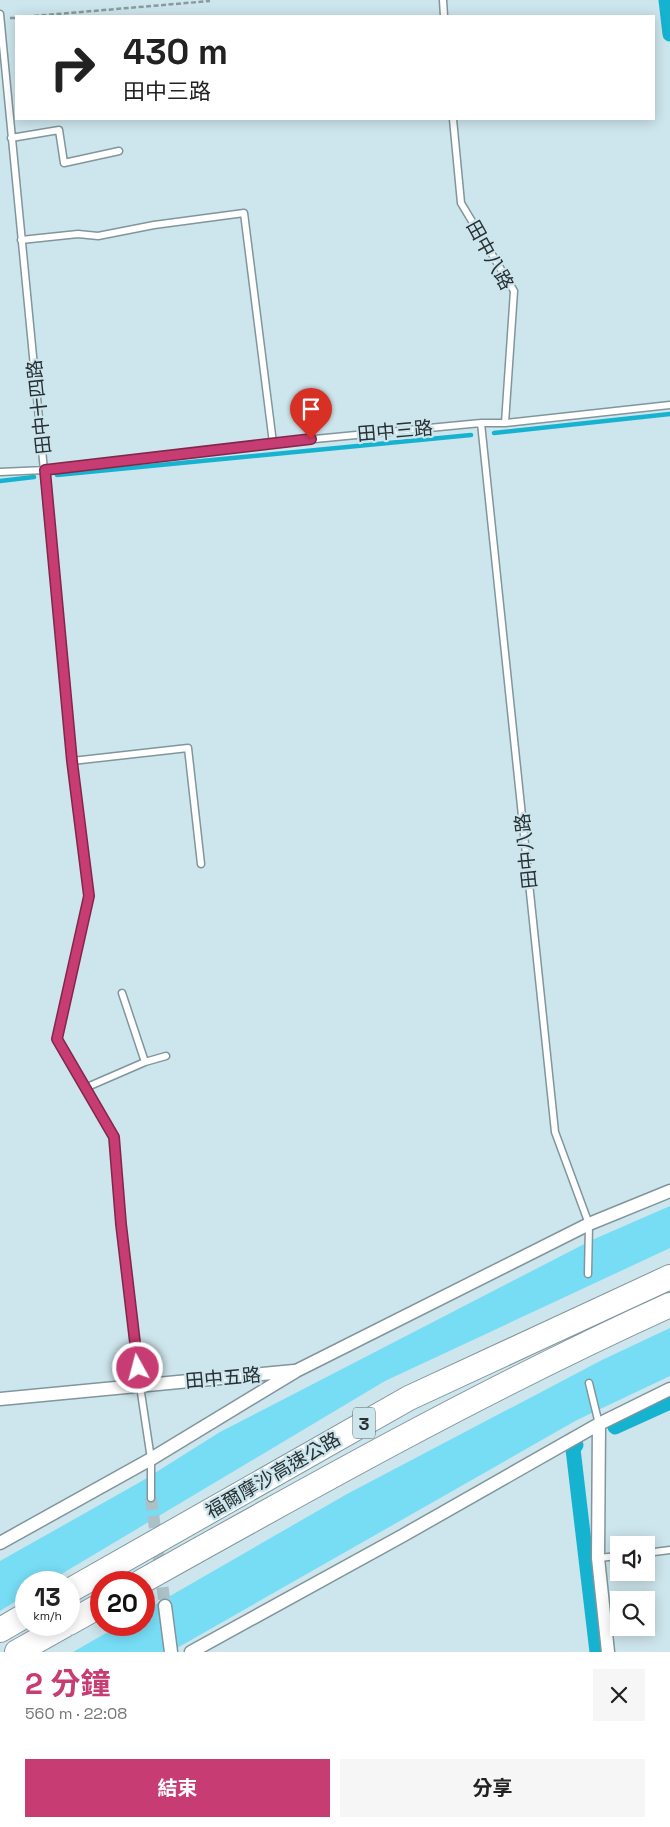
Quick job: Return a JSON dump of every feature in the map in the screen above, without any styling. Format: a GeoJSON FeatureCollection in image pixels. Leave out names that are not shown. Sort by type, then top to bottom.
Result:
{"type":"FeatureCollection","features":[{"type":"Feature","properties":{"kind":"highway","name":"福爾摩沙高速公路"},"geometry":{"type":"LineString","coordinates":[[80,1585],[409,1398],[670,1277]]}},
{"type":"Feature","properties":{"kind":"highway","name":"福爾摩沙高速公路"},"geometry":{"type":"LineString","coordinates":[[155,1574],[335,1473],[602,1336],[670,1305]]}},
{"type":"Feature","properties":{"kind":"highway"},"geometry":{"type":"LineString","coordinates":[[0,1630],[15,1621]]}},
{"type":"Feature","properties":{"kind":"highway"},"geometry":{"type":"LineString","coordinates":[[17,1652],[45,1636]]}},
{"type":"Feature","properties":{"kind":"street"},"geometry":{"type":"LineString","coordinates":[[0,1544],[152,1459],[296,1371],[589,1224],[670,1191]]}},
{"type":"Feature","properties":{"kind":"street","name":"田中五路"},"geometry":{"type":"LineString","coordinates":[[0,1399],[296,1371]]}},
{"type":"Feature","properties":{"kind":"street"},"geometry":{"type":"LineString","coordinates":[[192,1652],[599,1424],[670,1389]]}},
{"type":"Feature","properties":{"kind":"street"},"geometry":{"type":"LineString","coordinates":[[599,1424],[598,1558],[608,1652]]}},
{"type":"Feature","properties":{"kind":"street"},"geometry":{"type":"LineString","coordinates":[[165,1606],[171,1652]]}},
{"type":"Feature","properties":{"kind":"lane"},"geometry":{"type":"LineString","coordinates":[[443,0],[444,15]]}},
{"type":"Feature","properties":{"kind":"lane","name":"田中十四路"},"geometry":{"type":"LineString","coordinates":[[0,14],[72,761],[89,896],[57,1039],[114,1137],[121,1224],[140,1386],[152,1459],[151,1498]]}},
{"type":"Feature","properties":{"kind":"lane","name":"田中八路"},"geometry":{"type":"LineString","coordinates":[[453,120],[461,203],[514,291],[505,423]]}},
{"type":"Feature","properties":{"kind":"lane"},"geometry":{"type":"LineString","coordinates":[[11,138],[59,130],[64,163],[119,151]]}},
{"type":"Feature","properties":{"kind":"lane"},"geometry":{"type":"LineString","coordinates":[[21,240],[78,234],[98,236],[154,225],[244,213],[273,443]]}},
{"type":"Feature","properties":{"kind":"lane","name":"田中三路"},"geometry":{"type":"LineString","coordinates":[[0,472],[45,470],[273,443],[481,423],[505,423],[670,406]]}},
{"type":"Feature","properties":{"kind":"lane","name":"田中八路"},"geometry":{"type":"LineString","coordinates":[[481,423],[555,1132],[589,1224],[588,1274]]}},
{"type":"Feature","properties":{"kind":"lane"},"geometry":{"type":"LineString","coordinates":[[72,761],[188,748],[201,864]]}},
{"type":"Feature","properties":{"kind":"lane"},"geometry":{"type":"LineString","coordinates":[[122,993],[145,1062]]}},
{"type":"Feature","properties":{"kind":"lane"},"geometry":{"type":"LineString","coordinates":[[85,1088],[145,1062],[166,1056]]}},
{"type":"Feature","properties":{"kind":"lane"},"geometry":{"type":"LineString","coordinates":[[589,1383],[599,1424]]}},
{"type":"Feature","properties":{"kind":"lane"},"geometry":{"type":"LineString","coordinates":[[655,1552],[670,1550]]}},
{"type":"Feature","properties":{"kind":"lane"},"geometry":{"type":"LineString","coordinates":[[598,1558],[610,1557]]}},
{"type":"Feature","properties":{"kind":"path"},"geometry":{"type":"LineString","coordinates":[[46,15],[210,1]]}},
{"type":"Feature","properties":{"kind":"shaded area"},"geometry":{"type":"Polygon","coordinates":[[[670,1206],[670,1248],[385,1381],[66,1571],[15,1571],[15,1602],[0,1611],[0,1561],[142,1481],[220,1432],[592,1240],[670,1206]]]}},
{"type":"Feature","properties":{"kind":"shaded area"},"geometry":{"type":"Polygon","coordinates":[[[670,1328],[670,1376],[577,1420],[170,1652],[73,1652],[101,1636],[155,1636],[155,1605],[347,1494],[602,1360],[670,1328]]]}},
{"type":"Feature","properties":{"kind":"waterway"},"geometry":{"type":"LineString","coordinates":[[666,0],[670,34]]}},
{"type":"Feature","properties":{"kind":"waterway"},"geometry":{"type":"LineString","coordinates":[[494,433],[670,414]]}},
{"type":"Feature","properties":{"kind":"waterway"},"geometry":{"type":"LineString","coordinates":[[57,475],[471,435]]}},
{"type":"Feature","properties":{"kind":"waterway"},"geometry":{"type":"LineString","coordinates":[[0,481],[34,477]]}},
{"type":"Feature","properties":{"kind":"waterway"},"geometry":{"type":"LineString","coordinates":[[615,1427],[670,1402]]}},
{"type":"Feature","properties":{"kind":"waterway"},"geometry":{"type":"LineString","coordinates":[[576,1445],[573,1449],[597,1652]]}},
{"type":"Feature","properties":{"kind":"tunnel"},"geometry":{"type":"LineString","coordinates":[[151,1498],[165,1606]]}},
{"type":"Feature","properties":{"kind":"route"},"geometry":{"type":"LineString","coordinates":[[138,1368],[121,1224],[114,1137],[57,1039],[89,896],[72,761],[45,470],[311,439]]}}]}
